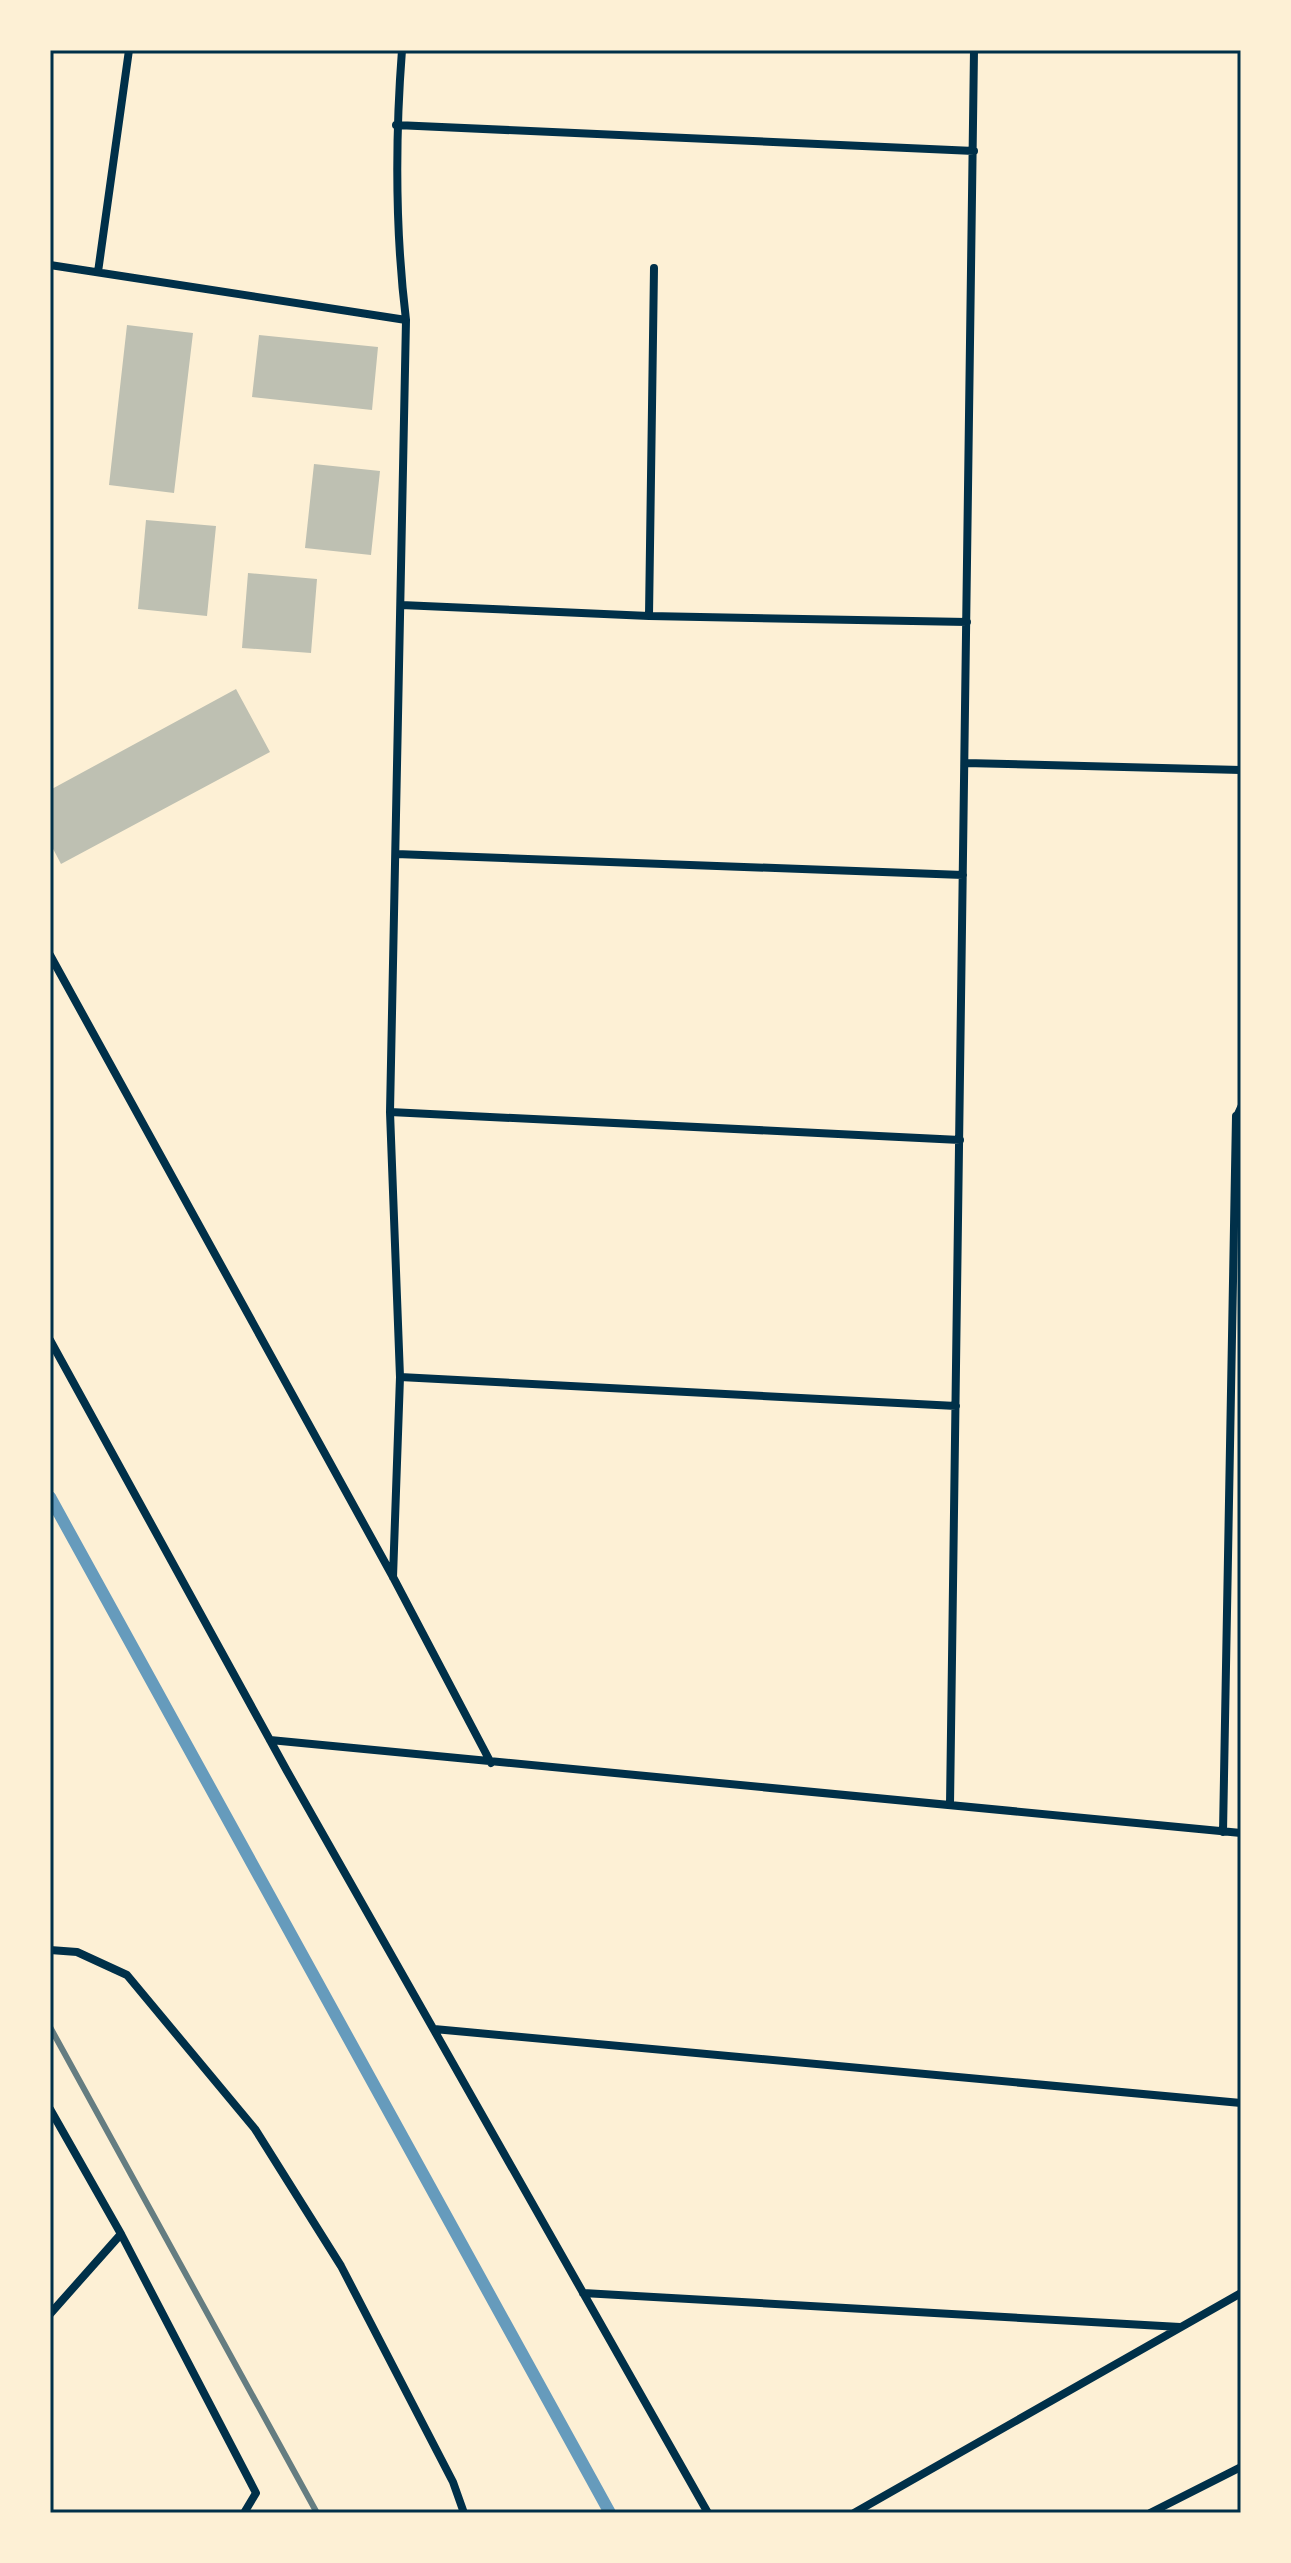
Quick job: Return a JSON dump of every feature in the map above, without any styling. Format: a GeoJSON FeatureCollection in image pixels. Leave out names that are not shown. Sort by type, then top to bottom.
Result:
{"type":"FeatureCollection","features":[{"type":"Feature","properties":{"kind":"street"},"geometry":{"type":"LineString","coordinates":[[98,272],[129,50]]}},
{"type":"Feature","properties":{"kind":"street"},"geometry":{"type":"LineString","coordinates":[[393,1577],[400,1377],[390,1112],[406,320],[397,246],[396,125],[402,50]]}},
{"type":"Feature","properties":{"kind":"street"},"geometry":{"type":"LineString","coordinates":[[950,1805],[974,50]]}},
{"type":"Feature","properties":{"kind":"street"},"geometry":{"type":"LineString","coordinates":[[396,125],[974,151]]}},
{"type":"Feature","properties":{"kind":"street"},"geometry":{"type":"LineString","coordinates":[[50,265],[406,320]]}},
{"type":"Feature","properties":{"kind":"street"},"geometry":{"type":"LineString","coordinates":[[649,616],[654,268]]}},
{"type":"Feature","properties":{"kind":"street"},"geometry":{"type":"LineString","coordinates":[[401,605],[649,616],[967,622]]}},
{"type":"Feature","properties":{"kind":"street"},"geometry":{"type":"LineString","coordinates":[[965,763],[1241,770]]}},
{"type":"Feature","properties":{"kind":"street"},"geometry":{"type":"LineString","coordinates":[[396,854],[963,875]]}},
{"type":"Feature","properties":{"kind":"street"},"geometry":{"type":"LineString","coordinates":[[50,955],[393,1577],[491,1763]]}},
{"type":"Feature","properties":{"kind":"street"},"geometry":{"type":"LineString","coordinates":[[390,1112],[960,1140]]}},
{"type":"Feature","properties":{"kind":"street"},"geometry":{"type":"LineString","coordinates":[[1223,1832],[1236,1116]]}},
{"type":"Feature","properties":{"kind":"street"},"geometry":{"type":"LineString","coordinates":[[50,1340],[270,1740],[708,2513]]}},
{"type":"Feature","properties":{"kind":"street"},"geometry":{"type":"LineString","coordinates":[[400,1377],[956,1406]]}},
{"type":"Feature","properties":{"kind":"street"},"geometry":{"type":"LineString","coordinates":[[270,1740],[1241,1833]]}},
{"type":"Feature","properties":{"kind":"street"},"geometry":{"type":"LineString","coordinates":[[50,1950],[77,1952],[127,1975],[255,2129],[341,2266],[453,2482],[464,2513]]}},
{"type":"Feature","properties":{"kind":"street"},"geometry":{"type":"LineString","coordinates":[[434,2029],[1241,2103]]}},
{"type":"Feature","properties":{"kind":"street"},"geometry":{"type":"LineString","coordinates":[[50,2109],[121,2234],[256,2493],[244,2513]]}},
{"type":"Feature","properties":{"kind":"street"},"geometry":{"type":"LineString","coordinates":[[50,2314],[121,2234]]}},
{"type":"Feature","properties":{"kind":"street"},"geometry":{"type":"LineString","coordinates":[[583,2293],[1180,2327]]}},
{"type":"Feature","properties":{"kind":"street"},"geometry":{"type":"LineString","coordinates":[[854,2513],[1241,2293]]}},
{"type":"Feature","properties":{"kind":"street"},"geometry":{"type":"LineString","coordinates":[[1150,2513],[1241,2467]]}},
{"type":"Feature","properties":{"kind":"lane"},"geometry":{"type":"LineString","coordinates":[[1236,1116],[1241,1105]]}},
{"type":"Feature","properties":{"kind":"building"},"geometry":{"type":"Polygon","coordinates":[[[127,325],[193,333],[174,493],[109,485],[127,325]]]}},
{"type":"Feature","properties":{"kind":"building"},"geometry":{"type":"Polygon","coordinates":[[[259,335],[378,347],[372,410],[252,397],[259,335]]]}},
{"type":"Feature","properties":{"kind":"building"},"geometry":{"type":"Polygon","coordinates":[[[314,464],[380,471],[371,555],[305,548],[314,464]]]}},
{"type":"Feature","properties":{"kind":"building"},"geometry":{"type":"Polygon","coordinates":[[[146,520],[216,526],[207,616],[138,609],[146,520]]]}},
{"type":"Feature","properties":{"kind":"building"},"geometry":{"type":"Polygon","coordinates":[[[248,573],[317,579],[311,653],[242,648],[248,573]]]}},
{"type":"Feature","properties":{"kind":"building"},"geometry":{"type":"Polygon","coordinates":[[[236,689],[270,752],[61,864],[50,843],[50,790],[236,689]]]}},
{"type":"Feature","properties":{"kind":"waterway"},"geometry":{"type":"LineString","coordinates":[[50,1497],[610,2513]]}},
{"type":"Feature","properties":{"kind":"railway"},"geometry":{"type":"LineString","coordinates":[[50,2027],[317,2513]]}}]}
